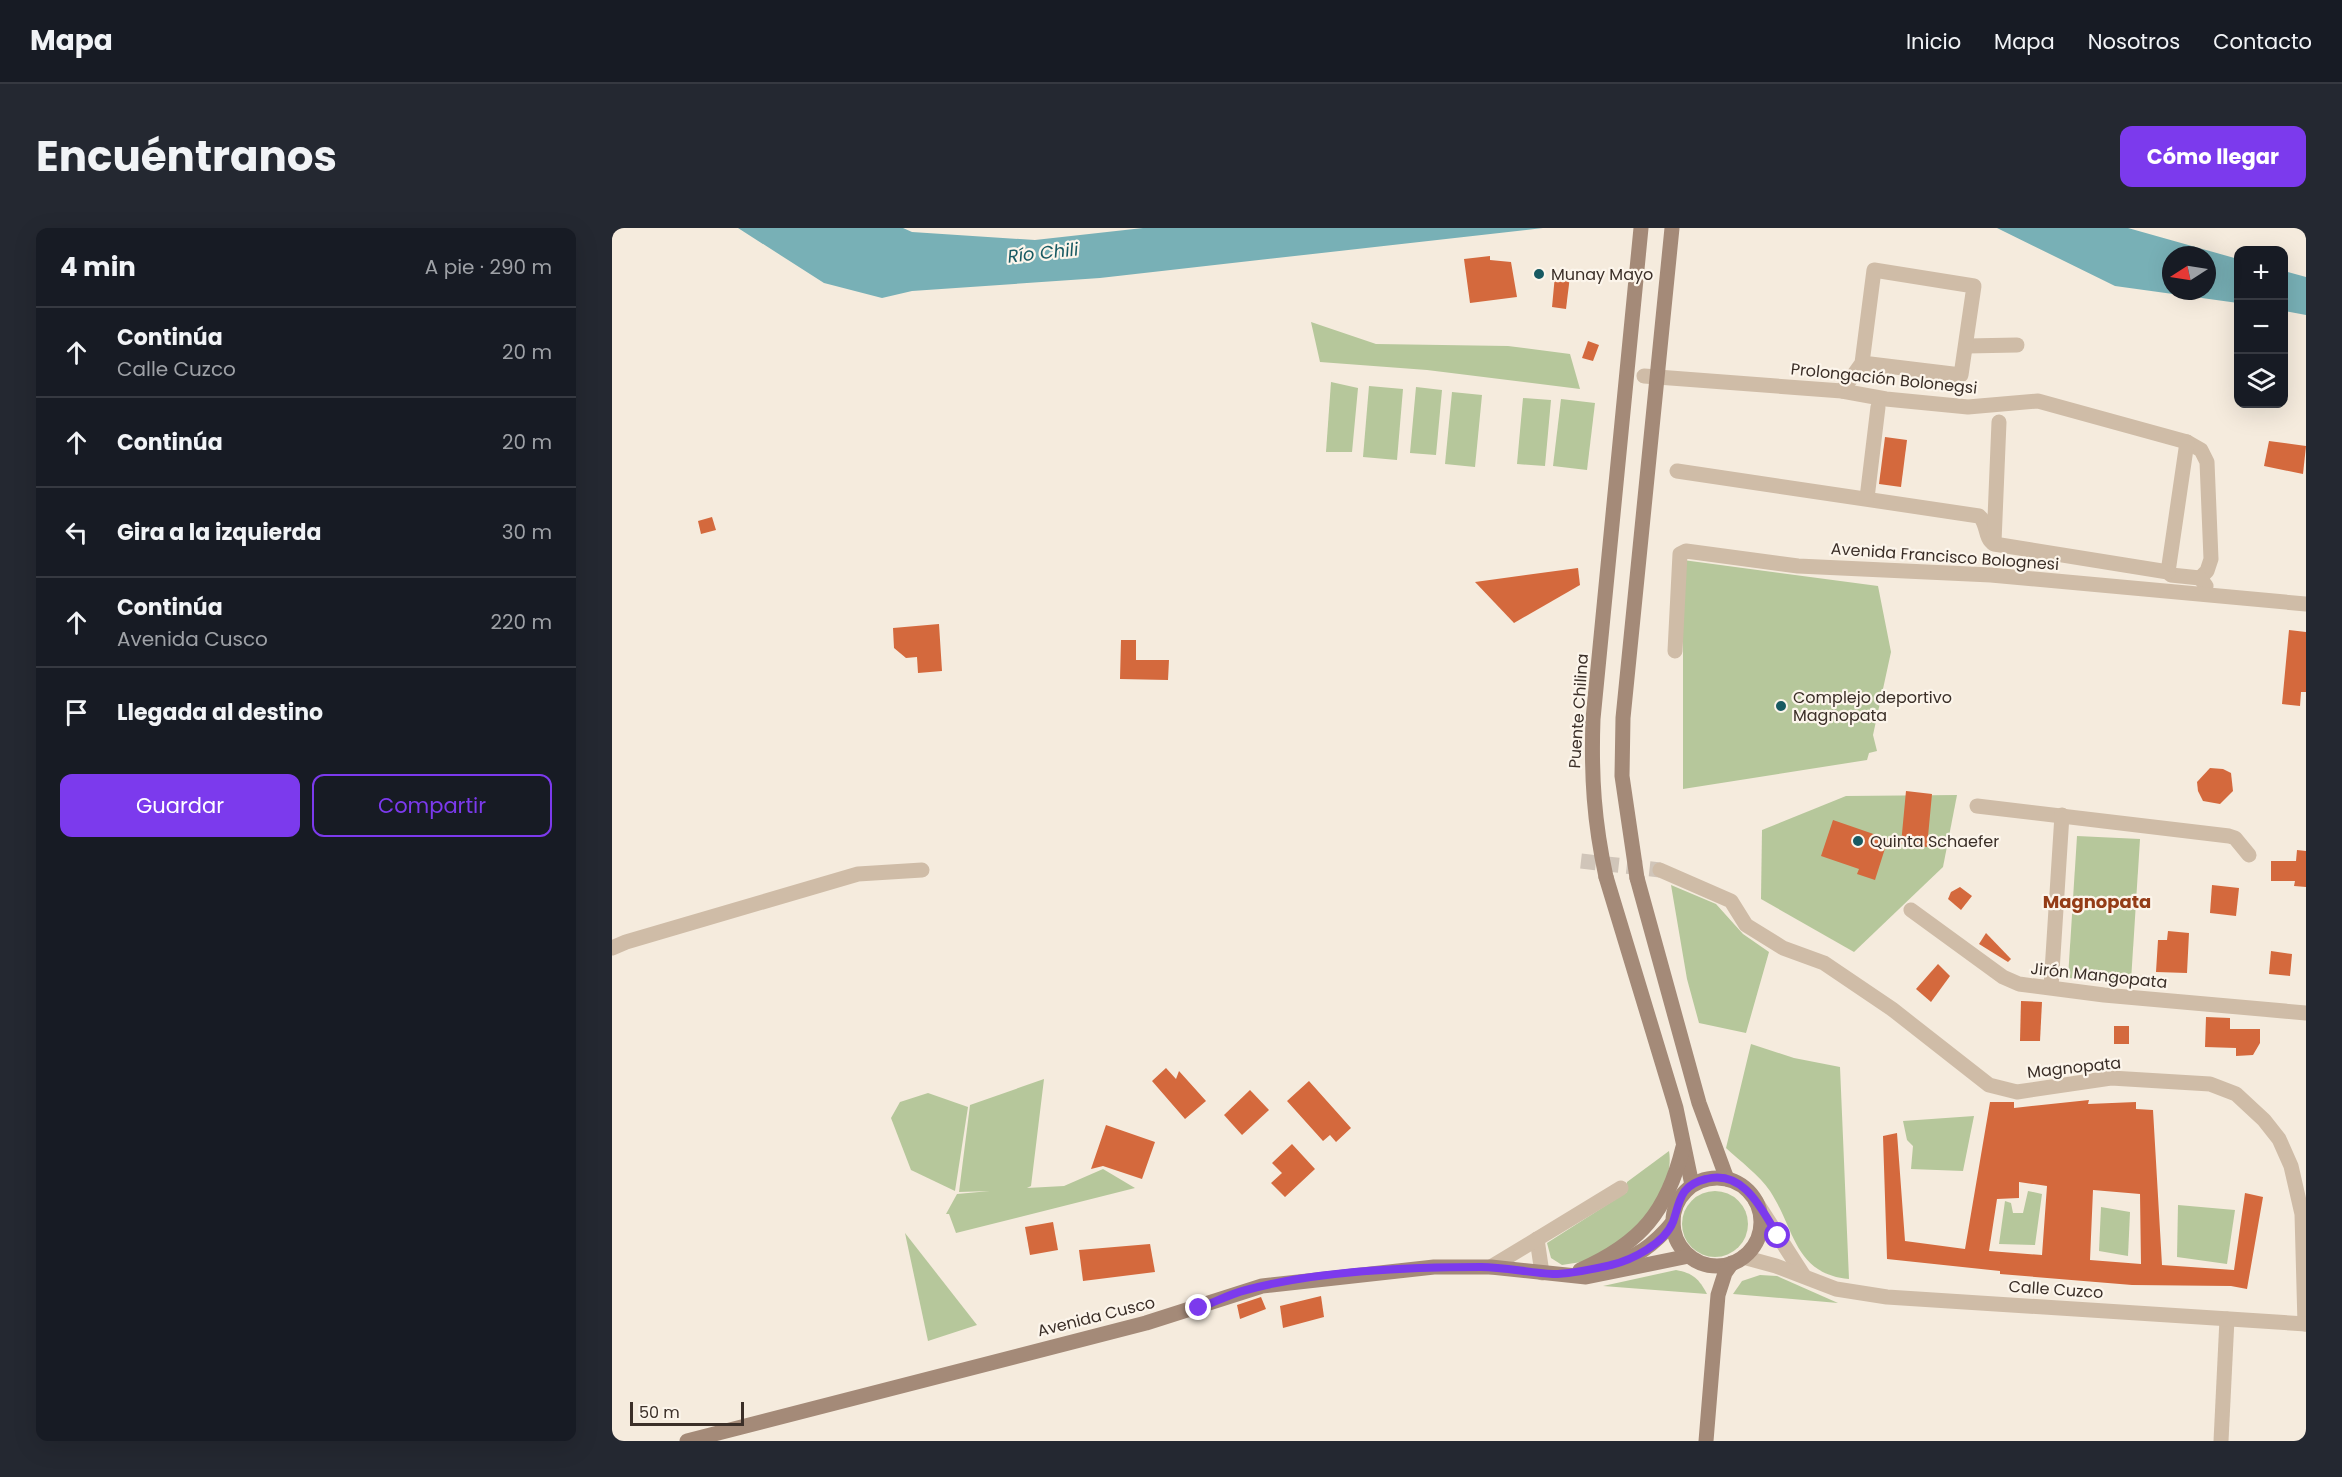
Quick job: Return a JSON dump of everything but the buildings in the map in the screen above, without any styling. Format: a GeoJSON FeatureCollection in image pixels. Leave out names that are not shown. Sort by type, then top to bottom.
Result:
{"type":"FeatureCollection","features":[{"type":"Feature","properties":{"kind":"main road","name":"Puente Chilina"},"geometry":{"type":"LineString","coordinates":[[1641,228],[1593,719],[1591,778],[1596,830],[1606,877],[1685,1141],[1692,1185]]}},
{"type":"Feature","properties":{"kind":"main road"},"geometry":{"type":"LineString","coordinates":[[1672,228],[1623,718],[1622,776],[1637,878],[1699,1103],[1727,1179]]}},
{"type":"Feature","properties":{"kind":"main road"},"geometry":{"type":"LineString","coordinates":[[1580,1270],[1609,1257],[1632,1241],[1651,1221],[1667,1198],[1685,1141]]}},
{"type":"Feature","properties":{"kind":"main road"},"geometry":{"type":"LineString","coordinates":[[1706,1441],[1718,1295],[1725,1273],[1751,1250],[1760,1228],[1755,1200],[1743,1186],[1727,1179],[1712,1178],[1692,1185],[1680,1197],[1672,1222],[1677,1241],[1694,1259],[1718,1295]]}},
{"type":"Feature","properties":{"kind":"main road","name":"Avenida Cusco"},"geometry":{"type":"LineString","coordinates":[[1549,1274],[1580,1270],[1634,1257],[1649,1248],[1672,1222]]}},
{"type":"Feature","properties":{"kind":"main road"},"geometry":{"type":"LineString","coordinates":[[1694,1259],[1716,1266],[1737,1260]]}},
{"type":"Feature","properties":{"kind":"main road","name":"Avenida Cusco"},"geometry":{"type":"LineString","coordinates":[[687,1441],[1146,1323],[1262,1286],[1434,1267],[1491,1267],[1586,1277],[1694,1259]]}},
{"type":"Feature","properties":{"kind":"street"},"geometry":{"type":"LineString","coordinates":[[1842,391],[1862,363],[1873,272],[1876,268],[1971,284],[1974,290],[1963,374],[1958,376],[1862,363]]}},
{"type":"Feature","properties":{"kind":"street"},"geometry":{"type":"LineString","coordinates":[[1967,346],[2017,345]]}},
{"type":"Feature","properties":{"kind":"street","name":"Prolongación Bolonegsi"},"geometry":{"type":"LineString","coordinates":[[1644,376],[1842,391],[1886,399],[1968,407],[2038,401],[2187,442]]}},
{"type":"Feature","properties":{"kind":"street"},"geometry":{"type":"LineString","coordinates":[[1867,498],[1878,407]]}},
{"type":"Feature","properties":{"kind":"street"},"geometry":{"type":"LineString","coordinates":[[1994,544],[1999,422]]}},
{"type":"Feature","properties":{"kind":"street"},"geometry":{"type":"LineString","coordinates":[[2169,573],[2187,442],[2200,450],[2207,462],[2211,559],[2207,571],[2200,578]]}},
{"type":"Feature","properties":{"kind":"street"},"geometry":{"type":"LineString","coordinates":[[1677,471],[1979,516],[1984,521],[1990,541],[1994,544],[2200,578],[2214,595]]}},
{"type":"Feature","properties":{"kind":"street","name":"Avenida Francisco Bolognesi"},"geometry":{"type":"LineString","coordinates":[[1675,651],[1680,554],[1686,551],[1798,566],[1991,575],[2306,604]]}},
{"type":"Feature","properties":{"kind":"street"},"geometry":{"type":"LineString","coordinates":[[1977,806],[2229,836],[2235,838],[2249,855]]}},
{"type":"Feature","properties":{"kind":"street"},"geometry":{"type":"LineString","coordinates":[[2050,987],[2062,815]]}},
{"type":"Feature","properties":{"kind":"street"},"geometry":{"type":"LineString","coordinates":[[612,948],[858,874],[922,870]]}},
{"type":"Feature","properties":{"kind":"street","name":"Magnopata"},"geometry":{"type":"LineString","coordinates":[[1660,870],[1731,901],[1746,925],[1783,948],[1824,963],[1892,1009],[1989,1085],[2017,1092],[2111,1078],[2210,1084],[2236,1095],[2264,1120],[2279,1139],[2291,1166],[2304,1214],[2305,1324]]}},
{"type":"Feature","properties":{"kind":"street","name":"Jirón Mangopata"},"geometry":{"type":"LineString","coordinates":[[1911,910],[2003,977],[2019,984],[2104,995],[2306,1013]]}},
{"type":"Feature","properties":{"kind":"street"},"geometry":{"type":"LineString","coordinates":[[1491,1267],[1622,1188]]}},
{"type":"Feature","properties":{"kind":"street"},"geometry":{"type":"LineString","coordinates":[[1755,1200],[1806,1278]]}},
{"type":"Feature","properties":{"kind":"street"},"geometry":{"type":"LineString","coordinates":[[1537,1239],[1549,1274]]}},
{"type":"Feature","properties":{"kind":"street","name":"Calle Cuzco"},"geometry":{"type":"LineString","coordinates":[[1737,1260],[1776,1266],[1836,1288],[1887,1297],[2305,1324]]}},
{"type":"Feature","properties":{"kind":"street"},"geometry":{"type":"LineString","coordinates":[[2221,1441],[2227,1319]]}},
{"type":"Feature","properties":{"kind":"green space"},"geometry":{"type":"Polygon","coordinates":[[[1311,322],[1376,344],[1508,346],[1570,354],[1580,389],[1427,370],[1320,362],[1311,322]]]}},
{"type":"Feature","properties":{"kind":"green space"},"geometry":{"type":"Polygon","coordinates":[[[1331,382],[1358,388],[1352,452],[1326,452],[1331,382]]]}},
{"type":"Feature","properties":{"kind":"green space"},"geometry":{"type":"Polygon","coordinates":[[[1369,386],[1403,389],[1397,460],[1363,457],[1369,386]]]}},
{"type":"Feature","properties":{"kind":"green space"},"geometry":{"type":"Polygon","coordinates":[[[1416,387],[1442,390],[1436,455],[1410,453],[1416,387]]]}},
{"type":"Feature","properties":{"kind":"green space"},"geometry":{"type":"Polygon","coordinates":[[[1452,392],[1482,395],[1475,467],[1445,464],[1452,392]]]}},
{"type":"Feature","properties":{"kind":"green space"},"geometry":{"type":"Polygon","coordinates":[[[1523,398],[1551,400],[1545,466],[1517,464],[1523,398]]]}},
{"type":"Feature","properties":{"kind":"green space"},"geometry":{"type":"Polygon","coordinates":[[[1561,399],[1595,403],[1587,470],[1553,466],[1561,399]]]}},
{"type":"Feature","properties":{"kind":"green space","name":"Complejo deportivo Magnopata"},"geometry":{"type":"Polygon","coordinates":[[[1683,560],[1878,586],[1891,652],[1873,735],[1877,751],[1869,753],[1867,760],[1683,789],[1683,560]]]}},
{"type":"Feature","properties":{"kind":"green space"},"geometry":{"type":"Polygon","coordinates":[[[1957,795],[1943,867],[1854,952],[1761,899],[1762,830],[1846,796],[1957,795]]]}},
{"type":"Feature","properties":{"kind":"green space"},"geometry":{"type":"Polygon","coordinates":[[[2077,836],[2140,839],[2131,981],[2068,978],[2077,836]]]}},
{"type":"Feature","properties":{"kind":"green space"},"geometry":{"type":"Polygon","coordinates":[[[1671,885],[1716,904],[1743,934],[1769,952],[1746,1033],[1699,1023],[1687,979],[1671,885]]]}},
{"type":"Feature","properties":{"kind":"green space"},"geometry":{"type":"Polygon","coordinates":[[[1751,1044],[1794,1058],[1840,1067],[1849,1279],[1831,1275],[1806,1259],[1766,1185],[1726,1148],[1751,1044]]]}},
{"type":"Feature","properties":{"kind":"green space"},"geometry":{"type":"Polygon","coordinates":[[[1044,1079],[1031,1186],[1027,1188],[1064,1186],[1103,1169],[1135,1188],[956,1233],[949,1214],[946,1214],[957,1194],[990,1191],[959,1192],[970,1105],[1044,1079]]]}},
{"type":"Feature","properties":{"kind":"green space"},"geometry":{"type":"Polygon","coordinates":[[[928,1093],[968,1107],[955,1191],[911,1170],[891,1118],[900,1102],[928,1093]]]}},
{"type":"Feature","properties":{"kind":"green space"},"geometry":{"type":"Polygon","coordinates":[[[1974,1116],[1963,1171],[1911,1169],[1913,1146],[1907,1140],[1903,1121],[1974,1116]]]}},
{"type":"Feature","properties":{"kind":"green space"},"geometry":{"type":"Polygon","coordinates":[[[1669,1151],[1669,1167],[1658,1199],[1648,1215],[1622,1242],[1608,1252],[1590,1260],[1562,1265],[1551,1258],[1547,1243],[1627,1192],[1627,1182],[1669,1151]]]}},
{"type":"Feature","properties":{"kind":"green space"},"geometry":{"type":"Polygon","coordinates":[[[1708,1191],[1722,1191],[1734,1196],[1743,1205],[1748,1224],[1746,1237],[1739,1248],[1722,1257],[1708,1257],[1696,1252],[1687,1243],[1682,1231],[1682,1217],[1687,1205],[1696,1196],[1708,1191]]]}},
{"type":"Feature","properties":{"kind":"green space"},"geometry":{"type":"Polygon","coordinates":[[[2028,1191],[2042,1194],[2035,1245],[1999,1244],[2005,1201],[2011,1203],[2013,1213],[2023,1213],[2028,1191]]]}},
{"type":"Feature","properties":{"kind":"green space"},"geometry":{"type":"Polygon","coordinates":[[[2178,1205],[2235,1210],[2227,1264],[2177,1257],[2178,1205]]]}},
{"type":"Feature","properties":{"kind":"green space"},"geometry":{"type":"Polygon","coordinates":[[[2101,1207],[2130,1212],[2128,1256],[2099,1251],[2101,1207]]]}},
{"type":"Feature","properties":{"kind":"green space"},"geometry":{"type":"Polygon","coordinates":[[[905,1233],[977,1325],[928,1341],[905,1233]]]}},
{"type":"Feature","properties":{"kind":"green space"},"geometry":{"type":"Polygon","coordinates":[[[1676,1270],[1695,1278],[1707,1294],[1603,1286],[1676,1270]]]}},
{"type":"Feature","properties":{"kind":"green space"},"geometry":{"type":"Polygon","coordinates":[[[1760,1275],[1777,1276],[1838,1303],[1733,1294],[1742,1281],[1760,1275]]]}},
{"type":"Feature","properties":{"kind":"water","name":"Río Chili"},"geometry":{"type":"Polygon","coordinates":[[[738,228],[903,228],[912,232],[1035,240],[1143,228],[1543,228],[1100,278],[912,291],[882,298],[824,283],[738,228]]]}},
{"type":"Feature","properties":{"kind":"water"},"geometry":{"type":"Polygon","coordinates":[[[1997,228],[2128,228],[2192,246],[2162,246],[2162,292],[2115,286],[1997,228]]]}},
{"type":"Feature","properties":{"kind":"water"},"geometry":{"type":"Polygon","coordinates":[[[2216,253],[2234,258],[2234,302],[2216,300],[2216,253]]]}},
{"type":"Feature","properties":{"kind":"water"},"geometry":{"type":"Polygon","coordinates":[[[2288,272],[2306,277],[2306,315],[2288,312],[2288,272]]]}},
{"type":"Feature","properties":{"kind":"tunnel"},"geometry":{"type":"LineString","coordinates":[[1581,861],[1660,870]]}},
{"type":"Feature","properties":{"kind":"place","name":"Munay Mayo"},"geometry":{"type":"Point","coordinates":[1539,274]}},
{"type":"Feature","properties":{"kind":"place","name":"Complejo deportivo Magnopata"},"geometry":{"type":"Point","coordinates":[1781,706]}},
{"type":"Feature","properties":{"kind":"place","name":"Quinta Schaefer"},"geometry":{"type":"Point","coordinates":[1858,841]}},
{"type":"Feature","properties":{"kind":"district","name":"Magnopata"},"geometry":{"type":"Point","coordinates":[2097,902]}},
{"type":"Feature","properties":{"kind":"route"},"geometry":{"type":"LineString","coordinates":[[1199,1308],[1243,1290],[1349,1274],[1434,1267],[1491,1267],[1556,1274],[1621,1262],[1649,1248],[1662,1236],[1672,1222],[1676,1205],[1685,1190],[1698,1181],[1720,1177],[1743,1186],[1750,1192],[1778,1236]]}}]}
